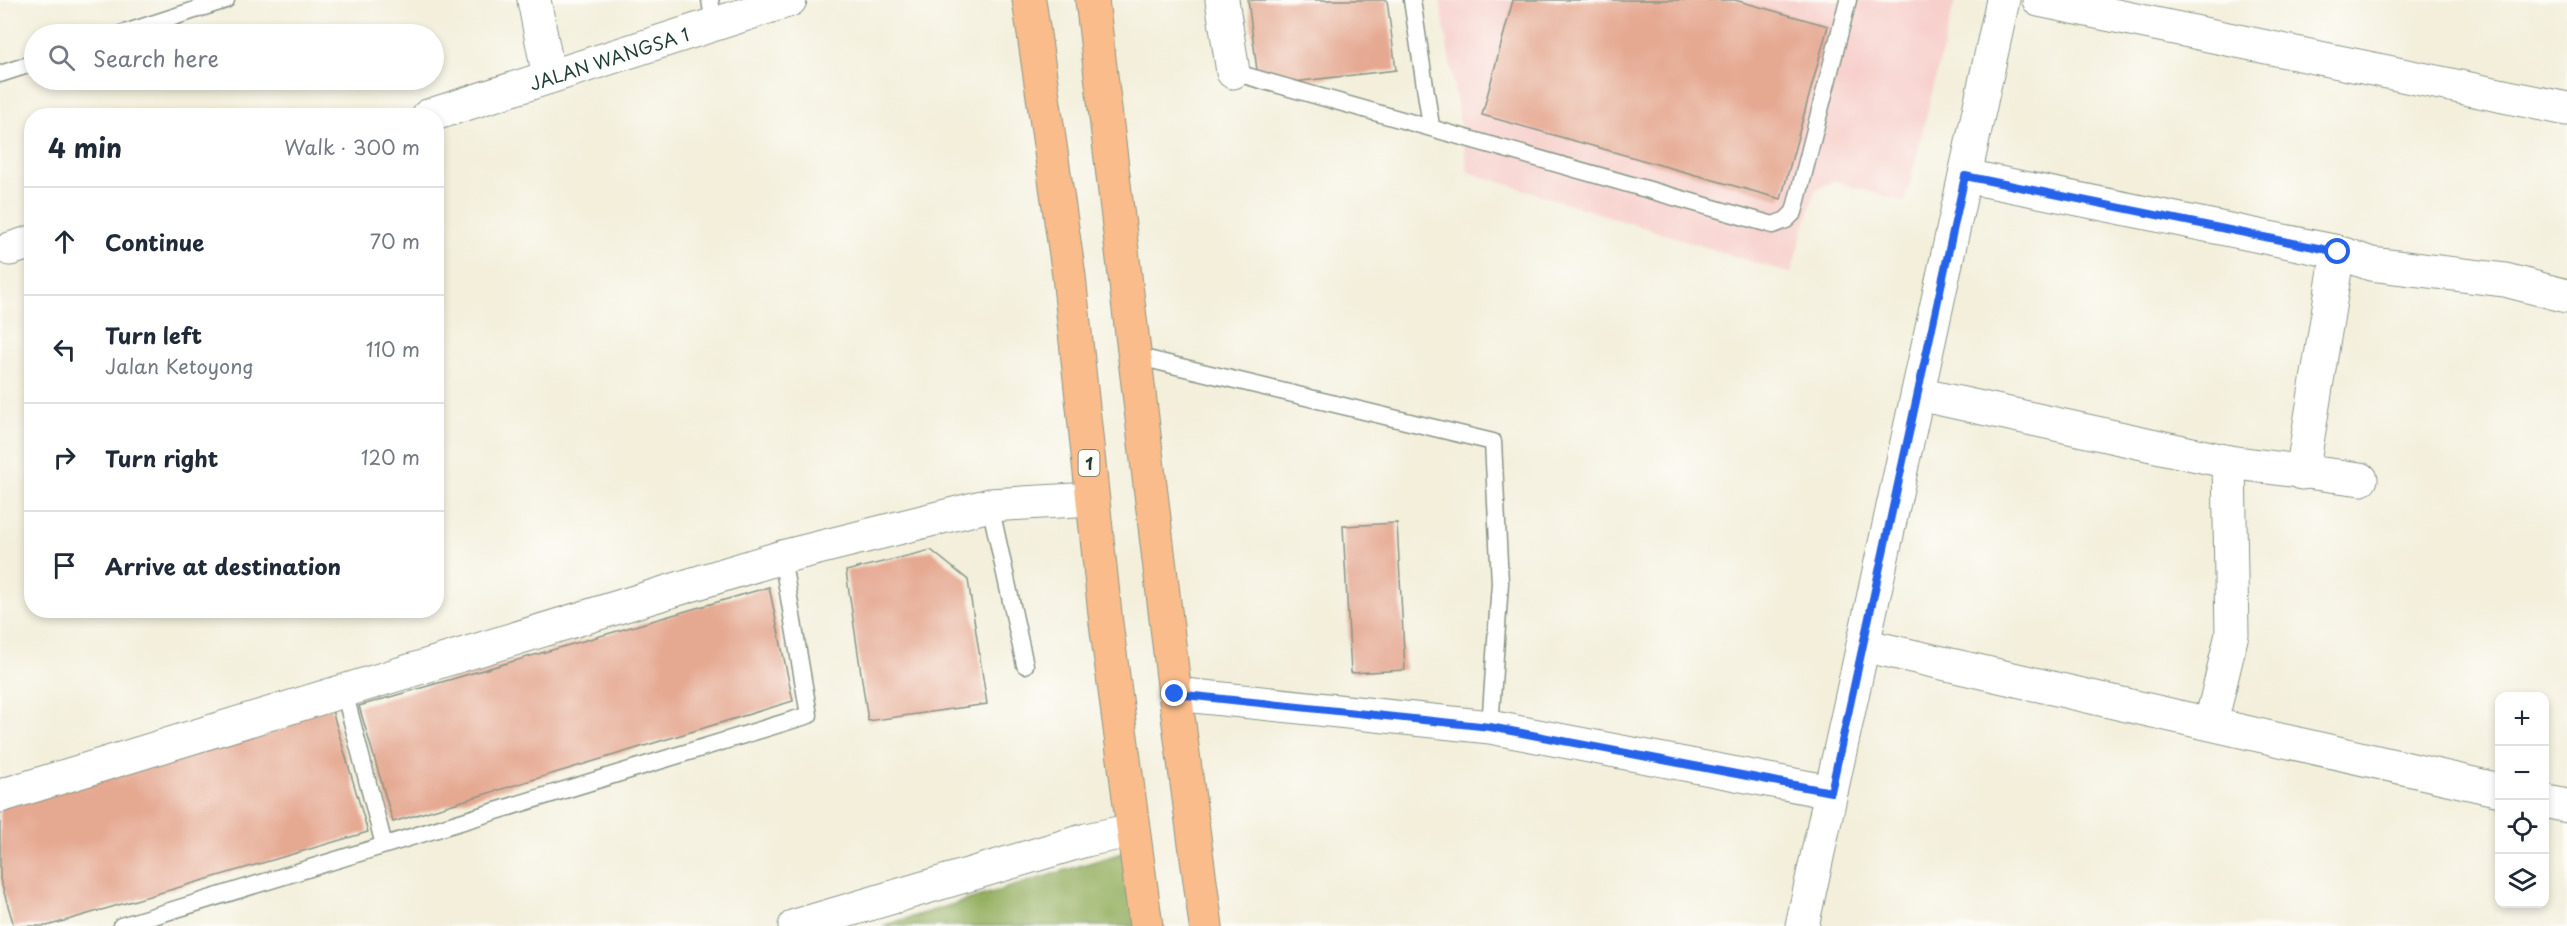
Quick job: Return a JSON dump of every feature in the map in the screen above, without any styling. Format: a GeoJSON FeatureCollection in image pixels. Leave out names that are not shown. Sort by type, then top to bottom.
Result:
{"type":"FeatureCollection","features":[{"type":"Feature","properties":{"kind":"main road","name":"1"},"geometry":{"type":"LineString","coordinates":[[1029,0],[1069,276],[1092,499],[1146,926]]}},
{"type":"Feature","properties":{"kind":"main road"},"geometry":{"type":"LineString","coordinates":[[1092,0],[1175,694],[1206,926]]}},
{"type":"Feature","properties":{"kind":"street"},"geometry":{"type":"LineString","coordinates":[[534,0],[549,77]]}},
{"type":"Feature","properties":{"kind":"street","name":"JALAN WANGSA 1"},"geometry":{"type":"LineString","coordinates":[[444,111],[549,77],[712,12],[790,0]]}},
{"type":"Feature","properties":{"kind":"street"},"geometry":{"type":"LineString","coordinates":[[1222,0],[1233,72]]}},
{"type":"Feature","properties":{"kind":"street"},"geometry":{"type":"LineString","coordinates":[[1802,926],[2003,0]]}},
{"type":"Feature","properties":{"kind":"street"},"geometry":{"type":"LineString","coordinates":[[2038,0],[2567,109]]}},
{"type":"Feature","properties":{"kind":"street"},"geometry":{"type":"LineString","coordinates":[[1965,176],[2338,252],[2371,264],[2505,279],[2567,296]]}},
{"type":"Feature","properties":{"kind":"street"},"geometry":{"type":"LineString","coordinates":[[2302,473],[2338,252]]}},
{"type":"Feature","properties":{"kind":"street"},"geometry":{"type":"LineString","coordinates":[[1918,394],[2229,462],[2361,479]]}},
{"type":"Feature","properties":{"kind":"street"},"geometry":{"type":"LineString","coordinates":[[2211,723],[2232,634],[2229,462]]}},
{"type":"Feature","properties":{"kind":"street"},"geometry":{"type":"LineString","coordinates":[[0,796],[782,557],[990,505],[1092,499]]}},
{"type":"Feature","properties":{"kind":"street"},"geometry":{"type":"LineString","coordinates":[[1863,645],[2495,789]]}},
{"type":"Feature","properties":{"kind":"street"},"geometry":{"type":"LineString","coordinates":[[1175,694],[1490,727],[1831,792]]}},
{"type":"Feature","properties":{"kind":"street"},"geometry":{"type":"LineString","coordinates":[[2549,802],[2567,806]]}},
{"type":"Feature","properties":{"kind":"street"},"geometry":{"type":"LineString","coordinates":[[795,926],[1086,840],[1133,830]]}},
{"type":"Feature","properties":{"kind":"lane"},"geometry":{"type":"LineString","coordinates":[[153,24],[226,0]]}},
{"type":"Feature","properties":{"kind":"lane"},"geometry":{"type":"LineString","coordinates":[[1412,0],[1431,126]]}},
{"type":"Feature","properties":{"kind":"lane"},"geometry":{"type":"LineString","coordinates":[[1233,72],[1431,126],[1773,225],[1786,220],[1794,212],[1848,0]]}},
{"type":"Feature","properties":{"kind":"lane"},"geometry":{"type":"LineString","coordinates":[[0,75],[24,67]]}},
{"type":"Feature","properties":{"kind":"lane"},"geometry":{"type":"LineString","coordinates":[[1135,356],[1493,442],[1500,584],[1490,727]]}},
{"type":"Feature","properties":{"kind":"lane"},"geometry":{"type":"LineString","coordinates":[[990,505],[1025,665]]}},
{"type":"Feature","properties":{"kind":"lane"},"geometry":{"type":"LineString","coordinates":[[121,926],[809,715],[782,557]]}},
{"type":"Feature","properties":{"kind":"lane"},"geometry":{"type":"LineString","coordinates":[[344,691],[384,845]]}},
{"type":"Feature","properties":{"kind":"shaded area"},"geometry":{"type":"Polygon","coordinates":[[[1440,0],[1955,0],[1905,202],[1834,181],[1815,190],[1791,274],[1468,172],[1440,0]]]}},
{"type":"Feature","properties":{"kind":"green space"},"geometry":{"type":"Polygon","coordinates":[[[1129,851],[1140,926],[882,926],[1129,851]]]}},
{"type":"Feature","properties":{"kind":"building"},"geometry":{"type":"Polygon","coordinates":[[[1248,0],[1387,0],[1396,70],[1259,86],[1248,0]]]}},
{"type":"Feature","properties":{"kind":"building"},"geometry":{"type":"Polygon","coordinates":[[[1513,0],[1735,0],[1828,26],[1781,199],[1482,115],[1513,0]]]}},
{"type":"Feature","properties":{"kind":"building"},"geometry":{"type":"Polygon","coordinates":[[[1397,523],[1405,670],[1351,673],[1343,526],[1397,523]]]}},
{"type":"Feature","properties":{"kind":"building"},"geometry":{"type":"Polygon","coordinates":[[[931,550],[968,580],[987,704],[868,721],[846,571],[931,550]]]}},
{"type":"Feature","properties":{"kind":"building"},"geometry":{"type":"Polygon","coordinates":[[[769,587],[793,701],[393,822],[359,706],[769,587]]]}},
{"type":"Feature","properties":{"kind":"building"},"geometry":{"type":"Polygon","coordinates":[[[331,707],[368,832],[47,926],[14,926],[0,879],[0,804],[331,707]]]}},
{"type":"Feature","properties":{"kind":"route"},"geometry":{"type":"LineString","coordinates":[[1175,694],[1490,727],[1831,792],[1965,176],[2338,252]]}}]}
